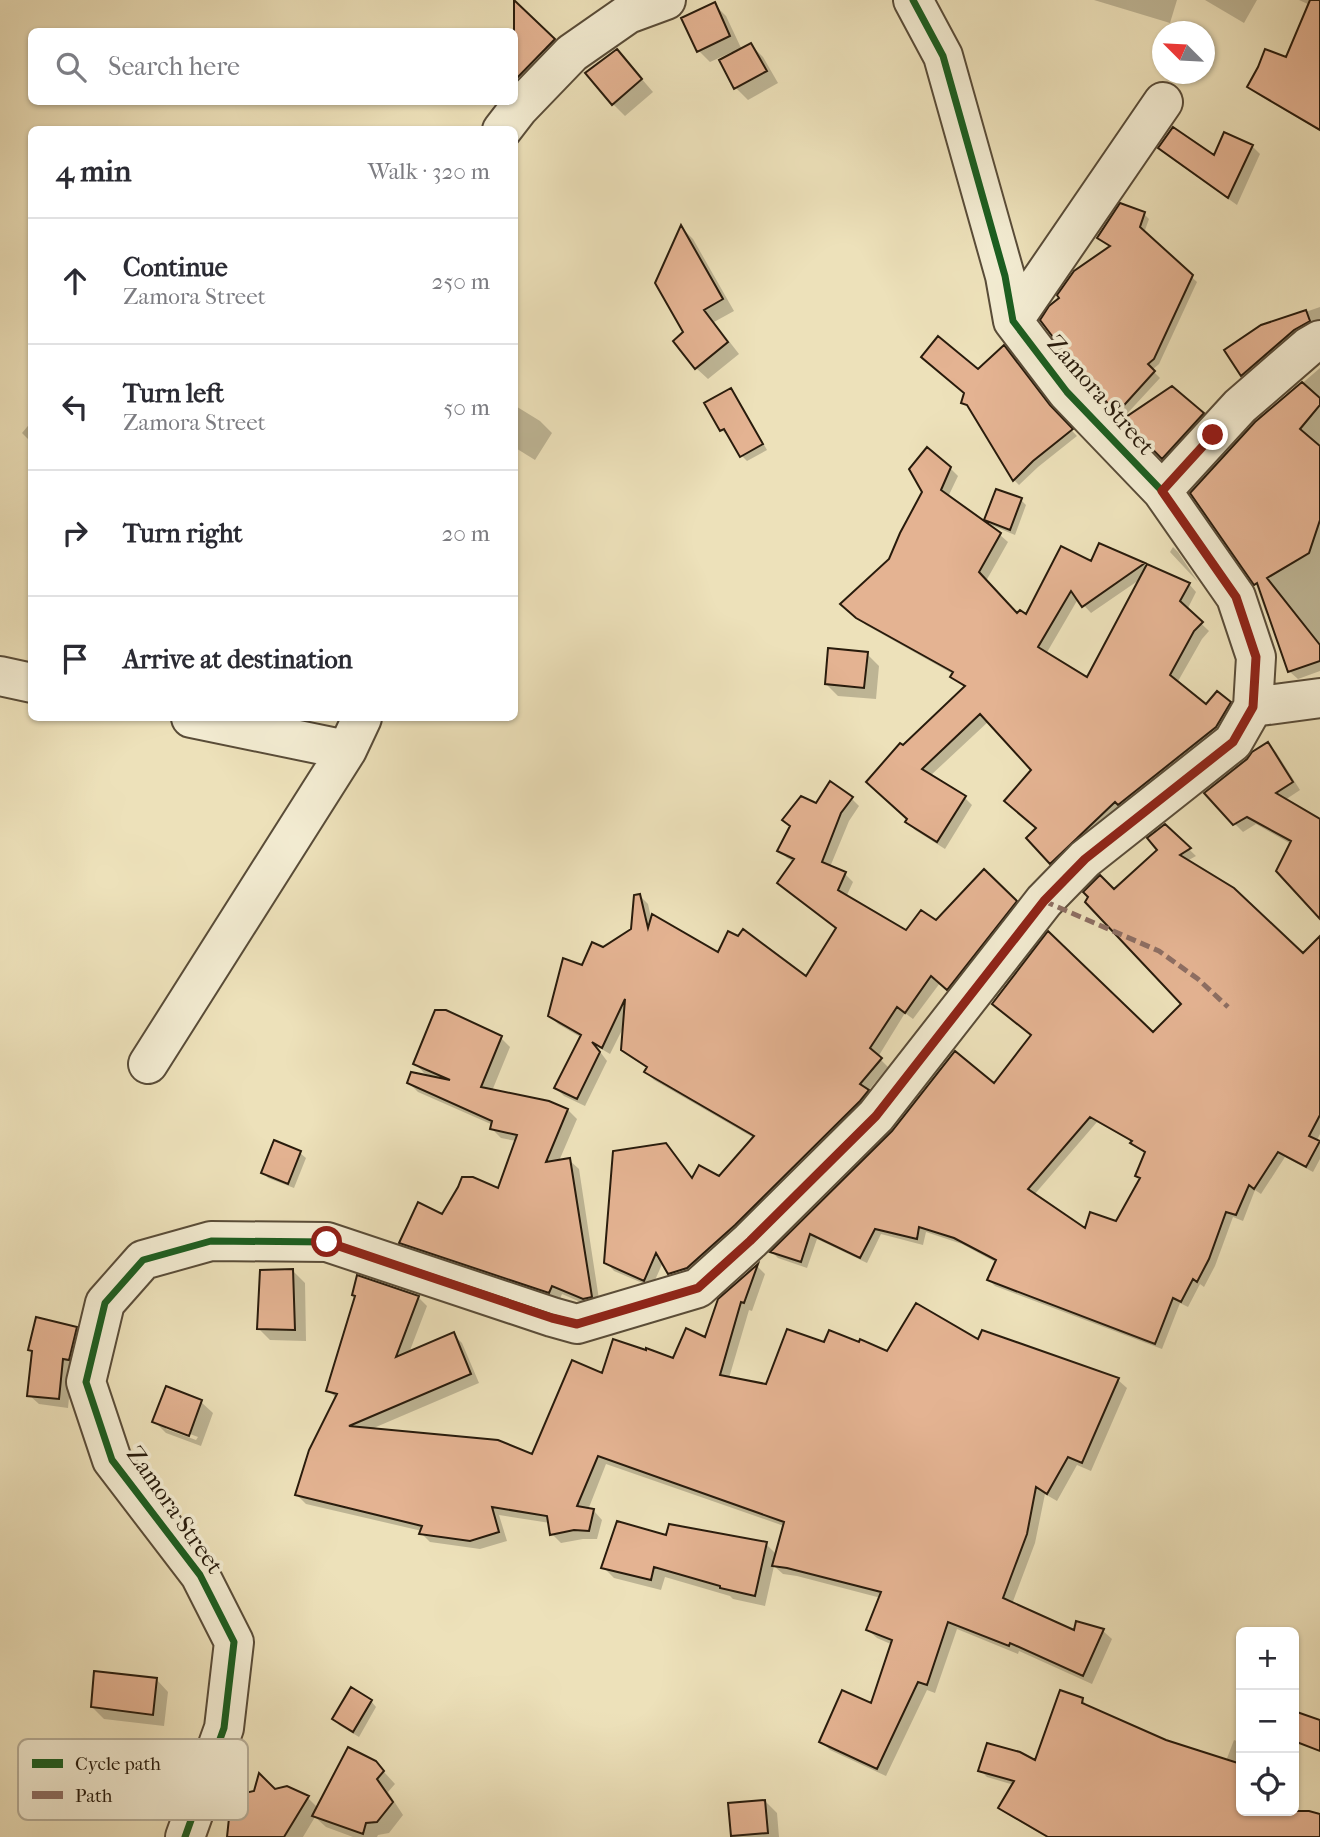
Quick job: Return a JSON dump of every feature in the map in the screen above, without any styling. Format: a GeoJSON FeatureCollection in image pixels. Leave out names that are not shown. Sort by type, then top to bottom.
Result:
{"type":"FeatureCollection","features":[{"type":"Feature","properties":{"kind":"street"},"geometry":{"type":"LineString","coordinates":[[505,126],[519,107],[572,53],[628,13],[666,0]]}},
{"type":"Feature","properties":{"kind":"street"},"geometry":{"type":"LineString","coordinates":[[914,0],[943,56],[1005,276],[1013,321]]}},
{"type":"Feature","properties":{"kind":"street"},"geometry":{"type":"LineString","coordinates":[[1013,321],[1163,102]]}},
{"type":"Feature","properties":{"kind":"street","name":"Zamora Street"},"geometry":{"type":"LineString","coordinates":[[220,1739],[224,1728],[234,1642],[201,1575],[112,1460],[86,1381],[105,1303],[143,1260],[211,1241],[327,1242],[577,1324],[698,1288],[750,1241],[876,1116],[1044,901],[1085,859],[1233,742],[1253,707],[1256,657],[1236,597],[1162,491],[1068,392],[1013,321]]}},
{"type":"Feature","properties":{"kind":"street"},"geometry":{"type":"LineString","coordinates":[[1162,491],[1240,406],[1308,347],[1320,340]]}},
{"type":"Feature","properties":{"kind":"street"},"geometry":{"type":"LineString","coordinates":[[0,676],[28,682]]}},
{"type":"Feature","properties":{"kind":"street"},"geometry":{"type":"LineString","coordinates":[[1253,707],[1320,698]]}},
{"type":"Feature","properties":{"kind":"street"},"geometry":{"type":"LineString","coordinates":[[148,1064],[355,734],[222,721]]}},
{"type":"Feature","properties":{"kind":"street","name":"Zamora Street"},"geometry":{"type":"LineString","coordinates":[[185,1837],[191,1820]]}},
{"type":"Feature","properties":{"kind":"building"},"geometry":{"type":"Polygon","coordinates":[[[514,0],[555,39],[518,77],[518,28],[514,28],[514,0]]]}},
{"type":"Feature","properties":{"kind":"building"},"geometry":{"type":"Polygon","coordinates":[[[1310,0],[1320,0],[1320,130],[1247,87],[1265,49],[1286,57],[1310,0]]]}},
{"type":"Feature","properties":{"kind":"building"},"geometry":{"type":"Polygon","coordinates":[[[715,2],[730,36],[697,52],[681,18],[715,2]]]}},
{"type":"Feature","properties":{"kind":"building"},"geometry":{"type":"Polygon","coordinates":[[[751,43],[767,71],[734,89],[719,60],[751,43]]]}},
{"type":"Feature","properties":{"kind":"building"},"geometry":{"type":"Polygon","coordinates":[[[617,49],[642,79],[612,105],[585,73],[617,49]]]}},
{"type":"Feature","properties":{"kind":"building"},"geometry":{"type":"Polygon","coordinates":[[[1173,127],[1214,155],[1224,132],[1253,145],[1228,198],[1158,148],[1173,127]]]}},
{"type":"Feature","properties":{"kind":"building"},"geometry":{"type":"Polygon","coordinates":[[[1120,203],[1145,212],[1140,227],[1193,275],[1154,359],[1148,364],[1155,371],[1117,413],[1084,378],[1040,320],[1049,306],[1059,298],[1057,295],[1074,271],[1110,246],[1097,238],[1120,203]]]}},
{"type":"Feature","properties":{"kind":"building"},"geometry":{"type":"Polygon","coordinates":[[[681,225],[723,299],[704,310],[728,342],[695,369],[673,341],[683,332],[655,283],[681,225]]]}},
{"type":"Feature","properties":{"kind":"building"},"geometry":{"type":"Polygon","coordinates":[[[1306,310],[1310,321],[1294,330],[1241,376],[1224,350],[1261,325],[1306,310]]]}},
{"type":"Feature","properties":{"kind":"building"},"geometry":{"type":"Polygon","coordinates":[[[938,336],[978,369],[1004,345],[1050,405],[1073,429],[1013,481],[967,405],[961,403],[964,393],[921,357],[938,336]]]}},
{"type":"Feature","properties":{"kind":"building"},"geometry":{"type":"Polygon","coordinates":[[[1302,382],[1320,398],[1320,405],[1300,429],[1320,446],[1320,520],[1309,553],[1267,578],[1320,645],[1320,661],[1288,672],[1257,583],[1254,585],[1190,493],[1255,422],[1302,382]]]}},
{"type":"Feature","properties":{"kind":"building"},"geometry":{"type":"Polygon","coordinates":[[[1172,386],[1204,413],[1162,459],[1123,419],[1172,386]]]}},
{"type":"Feature","properties":{"kind":"building"},"geometry":{"type":"Polygon","coordinates":[[[731,388],[763,444],[740,457],[724,429],[720,431],[704,403],[731,388]]]}},
{"type":"Feature","properties":{"kind":"building"},"geometry":{"type":"Polygon","coordinates":[[[927,447],[951,467],[941,490],[1001,533],[979,572],[1017,613],[1020,610],[1026,614],[1061,546],[1091,561],[1099,543],[1145,563],[1082,607],[1071,591],[1038,647],[1087,677],[1147,564],[1190,583],[1180,601],[1203,622],[1194,631],[1170,675],[1206,704],[1217,691],[1231,702],[1216,727],[1118,805],[1115,802],[1050,864],[1026,838],[1036,828],[1004,801],[1031,770],[980,714],[922,769],[966,796],[937,842],[905,822],[907,819],[866,782],[900,743],[903,745],[965,686],[950,677],[953,672],[856,618],[840,604],[889,559],[922,492],[909,469],[927,447]]]}},
{"type":"Feature","properties":{"kind":"building"},"geometry":{"type":"Polygon","coordinates":[[[996,489],[1022,498],[1010,530],[984,520],[996,489]]]}},
{"type":"Feature","properties":{"kind":"building"},"geometry":{"type":"Polygon","coordinates":[[[828,648],[868,652],[864,688],[825,684],[828,648]]]}},
{"type":"Feature","properties":{"kind":"building"},"geometry":{"type":"Polygon","coordinates":[[[1268,742],[1293,782],[1276,793],[1320,819],[1320,919],[1276,871],[1291,841],[1247,817],[1233,825],[1204,793],[1252,752],[1268,742]]]}},
{"type":"Feature","properties":{"kind":"building"},"geometry":{"type":"Polygon","coordinates":[[[830,781],[853,797],[841,813],[822,862],[846,872],[838,890],[906,930],[921,910],[936,920],[984,869],[1017,901],[947,990],[931,976],[905,1013],[897,1007],[870,1048],[882,1058],[860,1084],[869,1090],[860,1101],[735,1225],[687,1268],[668,1274],[656,1253],[644,1281],[604,1263],[613,1151],[666,1143],[692,1178],[699,1165],[719,1176],[754,1136],[644,1072],[647,1067],[621,1050],[625,999],[602,1048],[592,1042],[600,1052],[577,1099],[554,1088],[581,1035],[548,1016],[563,958],[582,965],[592,942],[603,947],[631,929],[634,895],[640,894],[648,928],[652,914],[718,952],[728,931],[738,936],[743,929],[806,976],[836,928],[777,883],[794,859],[777,851],[790,826],[782,820],[801,796],[816,803],[830,781]]]}},
{"type":"Feature","properties":{"kind":"building"},"geometry":{"type":"Polygon","coordinates":[[[1165,824],[1191,848],[1180,855],[1234,888],[1303,953],[1320,936],[1320,1115],[1309,1136],[1320,1141],[1306,1167],[1278,1152],[1254,1189],[1249,1185],[1236,1215],[1226,1212],[1209,1259],[1197,1282],[1193,1279],[1181,1302],[1173,1298],[1155,1344],[987,1280],[996,1260],[954,1238],[919,1227],[917,1239],[875,1229],[860,1258],[810,1234],[801,1262],[770,1252],[892,1131],[955,1051],[994,1083],[1031,1035],[992,1004],[1048,931],[1153,1032],[1181,1004],[1085,902],[1088,897],[1083,892],[1100,875],[1114,889],[1157,850],[1147,838],[1165,824]],[[1090,1117],[1028,1189],[1085,1228],[1090,1212],[1116,1221],[1140,1178],[1135,1176],[1145,1152],[1130,1143],[1132,1141],[1090,1117]]]}},
{"type":"Feature","properties":{"kind":"building"},"geometry":{"type":"Polygon","coordinates":[[[435,1010],[446,1010],[502,1036],[481,1087],[549,1101],[568,1109],[546,1162],[570,1158],[592,1297],[583,1299],[552,1286],[549,1293],[399,1243],[418,1202],[442,1214],[462,1177],[473,1177],[498,1188],[517,1135],[490,1129],[492,1121],[407,1083],[411,1072],[450,1080],[413,1064],[435,1010]]]}},
{"type":"Feature","properties":{"kind":"building"},"geometry":{"type":"Polygon","coordinates":[[[274,1140],[301,1151],[288,1184],[261,1173],[274,1140]]]}},
{"type":"Feature","properties":{"kind":"building"},"geometry":{"type":"Polygon","coordinates":[[[758,1264],[744,1303],[741,1302],[720,1375],[766,1384],[787,1329],[824,1342],[829,1330],[887,1351],[916,1303],[978,1339],[982,1330],[1119,1378],[1082,1463],[1068,1457],[1047,1494],[1036,1487],[1027,1534],[1003,1598],[1074,1630],[1076,1621],[1104,1629],[1083,1676],[1010,1643],[1009,1646],[948,1622],[927,1685],[918,1682],[877,1769],[819,1742],[842,1690],[871,1703],[892,1640],[866,1630],[881,1592],[772,1566],[784,1522],[598,1456],[577,1506],[594,1509],[589,1531],[574,1530],[550,1535],[547,1516],[492,1507],[499,1532],[470,1541],[419,1534],[422,1526],[295,1495],[309,1450],[337,1394],[326,1391],[355,1296],[352,1295],[357,1275],[419,1296],[396,1357],[454,1332],[471,1374],[349,1426],[498,1440],[532,1454],[572,1360],[602,1373],[613,1339],[673,1358],[686,1328],[705,1337],[718,1299],[758,1264]]]}},
{"type":"Feature","properties":{"kind":"building"},"geometry":{"type":"Polygon","coordinates":[[[293,1269],[295,1330],[257,1329],[260,1270],[293,1269]]]}},
{"type":"Feature","properties":{"kind":"building"},"geometry":{"type":"Polygon","coordinates":[[[36,1317],[77,1327],[69,1360],[63,1359],[59,1399],[27,1396],[32,1351],[28,1350],[36,1317]]]}},
{"type":"Feature","properties":{"kind":"building"},"geometry":{"type":"Polygon","coordinates":[[[166,1386],[202,1400],[189,1436],[152,1422],[166,1386]]]}},
{"type":"Feature","properties":{"kind":"building"},"geometry":{"type":"Polygon","coordinates":[[[617,1521],[666,1535],[669,1524],[767,1542],[755,1596],[654,1567],[651,1580],[601,1568],[617,1521]]]}},
{"type":"Feature","properties":{"kind":"building"},"geometry":{"type":"Polygon","coordinates":[[[94,1671],[157,1678],[153,1715],[91,1707],[94,1671]]]}},
{"type":"Feature","properties":{"kind":"building"},"geometry":{"type":"Polygon","coordinates":[[[351,1687],[372,1700],[353,1732],[332,1719],[351,1687]]]}},
{"type":"Feature","properties":{"kind":"building"},"geometry":{"type":"Polygon","coordinates":[[[1060,1690],[1083,1698],[1082,1703],[1166,1740],[1236,1762],[1236,1816],[1299,1816],[1299,1811],[1309,1811],[1320,1814],[1320,1837],[1048,1837],[998,1808],[1014,1781],[978,1771],[987,1743],[1020,1752],[1035,1760],[1060,1690]]]}},
{"type":"Feature","properties":{"kind":"building"},"geometry":{"type":"Polygon","coordinates":[[[1299,1713],[1320,1720],[1320,1751],[1299,1743],[1299,1713]]]}},
{"type":"Feature","properties":{"kind":"building"},"geometry":{"type":"Polygon","coordinates":[[[348,1747],[376,1761],[384,1771],[377,1779],[393,1802],[377,1822],[366,1823],[363,1834],[312,1816],[348,1747]]]}},
{"type":"Feature","properties":{"kind":"building"},"geometry":{"type":"Polygon","coordinates":[[[259,1773],[275,1789],[287,1786],[309,1796],[284,1837],[227,1837],[229,1820],[248,1820],[248,1792],[254,1791],[259,1773]]]}},
{"type":"Feature","properties":{"kind":"building"},"geometry":{"type":"Polygon","coordinates":[[[765,1800],[768,1833],[731,1836],[728,1803],[765,1800]]]}},
{"type":"Feature","properties":{"kind":"marked path"},"geometry":{"type":"LineString","coordinates":[[1044,901],[1159,951],[1198,979],[1228,1007]]}},
{"type":"Feature","properties":{"kind":"cycle path"},"geometry":{"type":"LineString","coordinates":[[220,1739],[224,1728],[234,1642],[200,1575],[112,1460],[86,1382],[105,1303],[143,1260],[211,1241],[327,1242],[577,1324],[698,1288],[750,1241],[876,1116],[1044,901],[1085,859],[1233,742],[1253,707],[1256,657],[1236,597],[1162,491],[1067,392],[1013,321],[1005,276],[943,56],[913,0]]}},
{"type":"Feature","properties":{"kind":"cycle path"},"geometry":{"type":"LineString","coordinates":[[185,1837],[191,1820]]}},
{"type":"Feature","properties":{"kind":"route"},"geometry":{"type":"LineString","coordinates":[[327,1242],[577,1324],[698,1288],[750,1241],[876,1116],[1044,901],[1085,859],[1233,742],[1253,707],[1256,657],[1236,597],[1162,491],[1213,435]]}}]}
